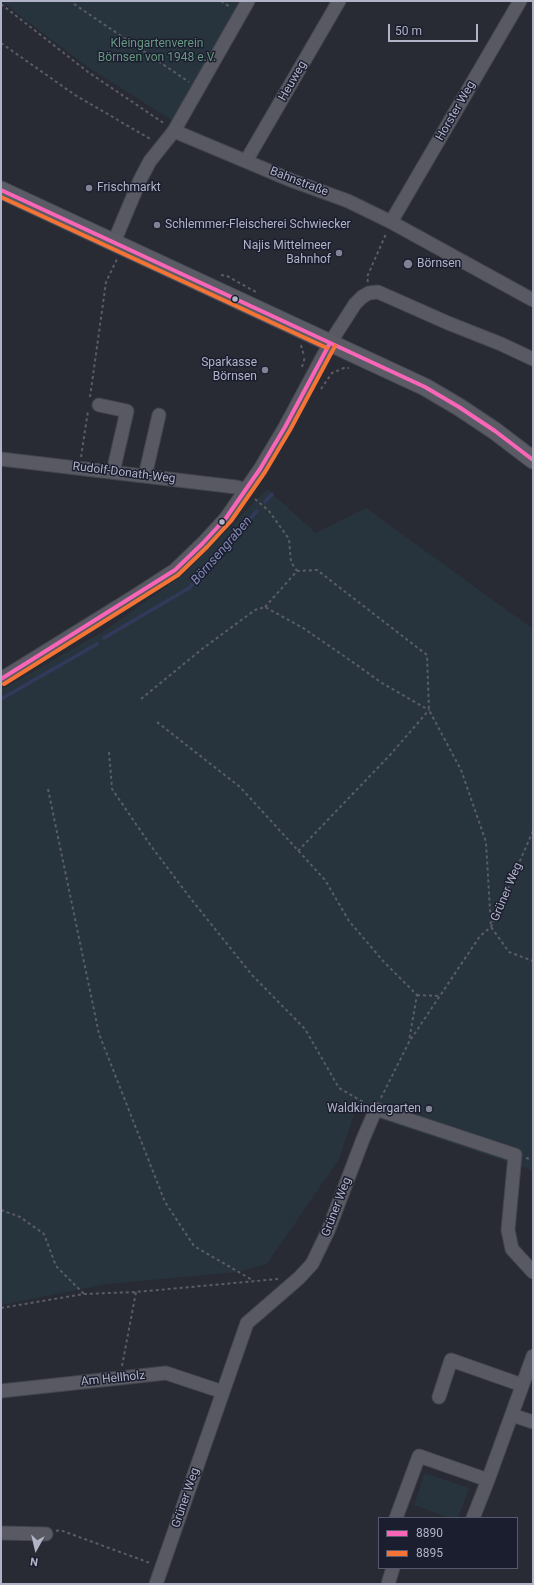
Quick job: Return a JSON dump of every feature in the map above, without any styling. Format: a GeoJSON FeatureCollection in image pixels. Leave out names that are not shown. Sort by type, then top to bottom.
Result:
{"type":"FeatureCollection","features":[{"type":"Feature","properties":{"kind":"main road"},"geometry":{"type":"LineString","coordinates":[[1,190],[425,387],[495,431],[533,460]]}},
{"type":"Feature","properties":{"kind":"street"},"geometry":{"type":"LineString","coordinates":[[119,244],[140,180],[150,161],[161,145],[174,131],[248,1]]}},
{"type":"Feature","properties":{"kind":"street","name":"Heuweg"},"geometry":{"type":"LineString","coordinates":[[246,161],[339,1]]}},
{"type":"Feature","properties":{"kind":"street","name":"Horster Weg"},"geometry":{"type":"LineString","coordinates":[[391,222],[520,1]]}},
{"type":"Feature","properties":{"kind":"street","name":"Bahnstraße"},"geometry":{"type":"LineString","coordinates":[[174,131],[293,181],[348,201],[391,222],[533,300]]}},
{"type":"Feature","properties":{"kind":"street"},"geometry":{"type":"LineString","coordinates":[[1,679],[175,570],[203,543],[226,518],[246,490],[285,427],[330,343],[355,304],[362,297],[369,293],[378,292],[533,359]]}},
{"type":"Feature","properties":{"kind":"street"},"geometry":{"type":"LineString","coordinates":[[92,403],[127,411],[113,472]]}},
{"type":"Feature","properties":{"kind":"street"},"geometry":{"type":"LineString","coordinates":[[145,476],[158,415]]}},
{"type":"Feature","properties":{"kind":"street","name":"Rudolf-Donath-Weg"},"geometry":{"type":"LineString","coordinates":[[1,459],[236,487],[246,490]]}},
{"type":"Feature","properties":{"kind":"street"},"geometry":{"type":"LineString","coordinates":[[376,1109],[515,1155],[508,1230],[512,1249],[533,1272]]}},
{"type":"Feature","properties":{"kind":"street","name":"Grüner Weg"},"geometry":{"type":"LineString","coordinates":[[156,1584],[247,1323],[300,1278],[312,1264],[328,1231],[360,1146],[376,1109]]}},
{"type":"Feature","properties":{"kind":"street"},"geometry":{"type":"LineString","coordinates":[[473,1517],[533,1356]]}},
{"type":"Feature","properties":{"kind":"street"},"geometry":{"type":"LineString","coordinates":[[439,1397],[451,1360],[522,1385]]}},
{"type":"Feature","properties":{"kind":"street","name":"Am Hellholz"},"geometry":{"type":"LineString","coordinates":[[1,1391],[166,1373],[223,1392]]}},
{"type":"Feature","properties":{"kind":"street"},"geometry":{"type":"LineString","coordinates":[[512,1415],[533,1422]]}},
{"type":"Feature","properties":{"kind":"street"},"geometry":{"type":"LineString","coordinates":[[396,1517],[419,1456],[488,1480]]}},
{"type":"Feature","properties":{"kind":"street"},"geometry":{"type":"LineString","coordinates":[[1,1532],[46,1534]]}},
{"type":"Feature","properties":{"kind":"street"},"geometry":{"type":"LineString","coordinates":[[388,1584],[393,1569]]}},
{"type":"Feature","properties":{"kind":"path"},"geometry":{"type":"LineString","coordinates":[[1,4],[88,72],[174,131]]}},
{"type":"Feature","properties":{"kind":"path"},"geometry":{"type":"LineString","coordinates":[[74,4],[199,88]]}},
{"type":"Feature","properties":{"kind":"path"},"geometry":{"type":"LineString","coordinates":[[1,43],[75,95],[161,145]]}},
{"type":"Feature","properties":{"kind":"path"},"geometry":{"type":"LineString","coordinates":[[369,293],[367,277],[381,250],[391,222]]}},
{"type":"Feature","properties":{"kind":"path"},"geometry":{"type":"LineString","coordinates":[[80,468],[92,403],[106,282],[119,244]]}},
{"type":"Feature","properties":{"kind":"path"},"geometry":{"type":"LineString","coordinates":[[301,370],[305,356]]}},
{"type":"Feature","properties":{"kind":"path"},"geometry":{"type":"LineString","coordinates":[[256,500],[269,511],[289,539],[291,562],[297,571]]}},
{"type":"Feature","properties":{"kind":"path"},"geometry":{"type":"LineString","coordinates":[[141,699],[202,649],[255,610],[265,608],[297,571],[317,570],[427,655],[428,710],[461,770],[486,842],[492,927],[509,952],[533,961]]}},
{"type":"Feature","properties":{"kind":"path"},"geometry":{"type":"LineString","coordinates":[[265,608],[303,628],[382,684],[428,710]]}},
{"type":"Feature","properties":{"kind":"path"},"geometry":{"type":"LineString","coordinates":[[298,851],[390,755],[428,710]]}},
{"type":"Feature","properties":{"kind":"path"},"geometry":{"type":"LineString","coordinates":[[157,722],[240,787],[325,880],[349,921],[384,962],[417,995],[439,996]]}},
{"type":"Feature","properties":{"kind":"path"},"geometry":{"type":"LineString","coordinates":[[109,752],[112,789],[164,864],[252,975],[305,1029],[339,1088],[376,1109]]}},
{"type":"Feature","properties":{"kind":"path"},"geometry":{"type":"LineString","coordinates":[[48,789],[99,1034],[165,1202],[194,1246],[254,1281]]}},
{"type":"Feature","properties":{"kind":"path","name":"Grüner Weg"},"geometry":{"type":"LineString","coordinates":[[376,1109],[409,1042],[480,936],[492,927],[533,831]]}},
{"type":"Feature","properties":{"kind":"path"},"geometry":{"type":"LineString","coordinates":[[409,1042],[417,995]]}},
{"type":"Feature","properties":{"kind":"path"},"geometry":{"type":"LineString","coordinates":[[1,1210],[20,1217],[44,1234],[56,1266],[84,1294]]}},
{"type":"Feature","properties":{"kind":"path"},"geometry":{"type":"LineString","coordinates":[[1,1308],[84,1294],[136,1292],[300,1278]]}},
{"type":"Feature","properties":{"kind":"path"},"geometry":{"type":"LineString","coordinates":[[120,1379],[136,1292]]}},
{"type":"Feature","properties":{"kind":"path"},"geometry":{"type":"LineString","coordinates":[[46,1534],[60,1530],[162,1568]]}},
{"type":"Feature","properties":{"kind":"green space","name":"Kleingartenverein Börnsen von 1948 e.V."},"geometry":{"type":"Polygon","coordinates":[[[1,1],[246,1],[173,121],[88,67],[1,1]]]}},
{"type":"Feature","properties":{"kind":"green space"},"geometry":{"type":"Polygon","coordinates":[[[267,489],[316,533],[366,508],[533,629],[533,1173],[529,1169],[355,1111],[339,1159],[267,1264],[238,1272],[107,1284],[1,1305],[1,690],[104,631],[184,574],[267,489]]]}},
{"type":"Feature","properties":{"kind":"green space"},"geometry":{"type":"Polygon","coordinates":[[[425,1473],[469,1488],[458,1517],[447,1517],[414,1505],[425,1473]]]}},
{"type":"Feature","properties":{"kind":"waterway","name":"Börnsengraben"},"geometry":{"type":"LineString","coordinates":[[265,502],[272,494]]}},
{"type":"Feature","properties":{"kind":"waterway","name":"Börnsengraben"},"geometry":{"type":"LineString","coordinates":[[104,638],[189,588],[257,511]]}},
{"type":"Feature","properties":{"kind":"waterway","name":"Börnsengraben"},"geometry":{"type":"LineString","coordinates":[[1,699],[97,644]]}},
{"type":"Feature","properties":{"kind":"transit line","name":"8890"},"geometry":{"type":"LineString","coordinates":[[1,190],[425,387],[495,431],[533,460]]}},
{"type":"Feature","properties":{"kind":"transit line","name":"8895"},"geometry":{"type":"LineString","coordinates":[[1,197],[327,348]]}},
{"type":"Feature","properties":{"kind":"transit line","name":"8890"},"geometry":{"type":"LineString","coordinates":[[1,679],[175,570],[203,543],[226,518],[260,469],[285,427],[330,343]]}},
{"type":"Feature","properties":{"kind":"transit line","name":"8895"},"geometry":{"type":"LineString","coordinates":[[4,684],[178,575],[207,547],[231,521],[265,472],[290,430],[335,346]]}},
{"type":"Feature","properties":{"kind":"place","name":"Frischmarkt"},"geometry":{"type":"Point","coordinates":[89,188]}},
{"type":"Feature","properties":{"kind":"place","name":"Schlemmer-Fleischerei Schwiecker"},"geometry":{"type":"Point","coordinates":[157,225]}},
{"type":"Feature","properties":{"kind":"place","name":"Najis Mittelmeer Bahnhof"},"geometry":{"type":"Point","coordinates":[339,253]}},
{"type":"Feature","properties":{"kind":"place","name":"Börnsen"},"geometry":{"type":"Point","coordinates":[408,264]}},
{"type":"Feature","properties":{"kind":"place","name":"Sparkasse Börnsen"},"geometry":{"type":"Point","coordinates":[265,370]}},
{"type":"Feature","properties":{"kind":"place","name":"Waldkindergarten"},"geometry":{"type":"Point","coordinates":[429,1109]}}]}
